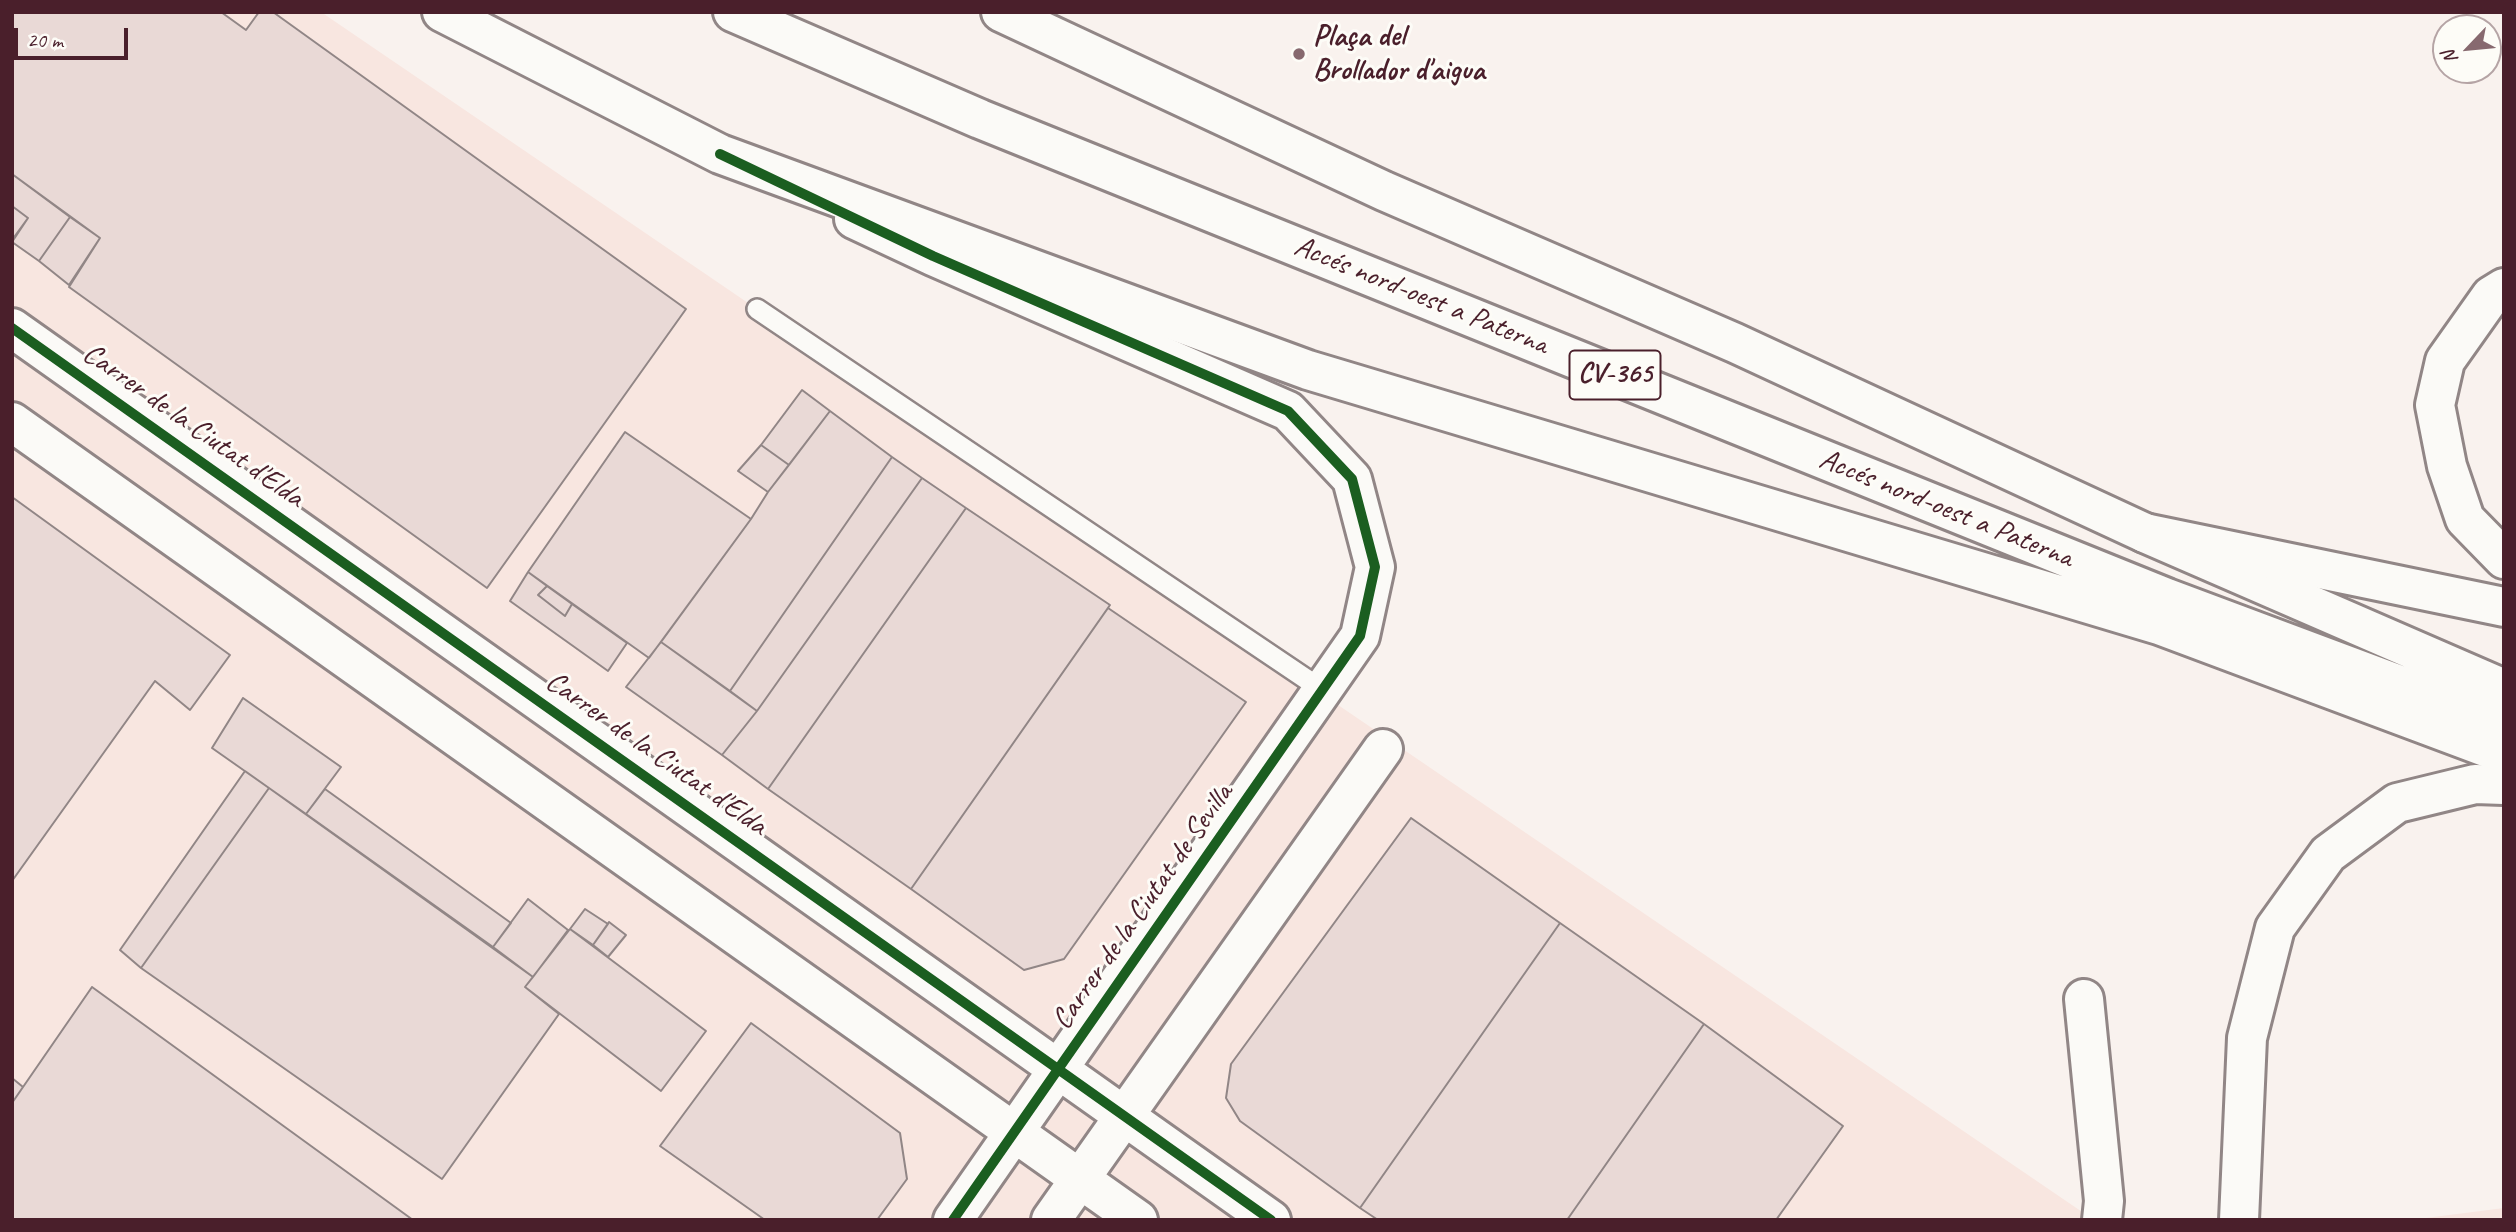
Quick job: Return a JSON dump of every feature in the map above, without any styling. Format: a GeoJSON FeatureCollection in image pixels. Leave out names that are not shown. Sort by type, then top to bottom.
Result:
{"type":"FeatureCollection","features":[{"type":"Feature","properties":{"kind":"main road"},"geometry":{"type":"LineString","coordinates":[[442,12],[720,154],[1308,370],[2159,625],[2504,754]]}},
{"type":"Feature","properties":{"kind":"main road","name":"Accés nord-oest a Paterna"},"geometry":{"type":"LineString","coordinates":[[733,12],[980,119],[2128,582],[2504,724]]}},
{"type":"Feature","properties":{"kind":"main road"},"geometry":{"type":"LineString","coordinates":[[1001,12],[1384,191],[1735,343],[2145,533],[2504,689]]}},
{"type":"Feature","properties":{"kind":"main road","name":"Carrer de la Ciutat de Sevilla"},"geometry":{"type":"LineString","coordinates":[[720,154],[933,256],[1287,411],[1352,479],[1376,567],[1360,636],[953,1220]]}},
{"type":"Feature","properties":{"kind":"main road"},"geometry":{"type":"LineString","coordinates":[[2504,288],[2491,296],[2445,361],[2435,405],[2447,466],[2465,519],[2504,559]]}},
{"type":"Feature","properties":{"kind":"main road","name":"Carrer de la Ciutat d'Elda"},"geometry":{"type":"LineString","coordinates":[[12,328],[1272,1220]]}},
{"type":"Feature","properties":{"kind":"main road"},"geometry":{"type":"LineString","coordinates":[[12,422],[1138,1220]]}},
{"type":"Feature","properties":{"kind":"main road"},"geometry":{"type":"LineString","coordinates":[[2145,533],[2504,607]]}},
{"type":"Feature","properties":{"kind":"main road"},"geometry":{"type":"LineString","coordinates":[[1051,1220],[1383,749]]}},
{"type":"Feature","properties":{"kind":"main road"},"geometry":{"type":"LineString","coordinates":[[2239,1220],[2247,1038],[2275,928],[2328,854],[2398,803],[2475,784],[2504,785]]}},
{"type":"Feature","properties":{"kind":"main road"},"geometry":{"type":"LineString","coordinates":[[2084,999],[2104,1201],[2102,1220]]}},
{"type":"Feature","properties":{"kind":"lane"},"geometry":{"type":"LineString","coordinates":[[757,309],[1324,691]]}},
{"type":"Feature","properties":{"kind":"shaded area"},"geometry":{"type":"Polygon","coordinates":[[[12,12],[321,12],[2094,1220],[12,1220],[12,12]]]}},
{"type":"Feature","properties":{"kind":"shaded area"},"geometry":{"type":"Polygon","coordinates":[[[2504,1208],[2504,1220],[2410,1220],[2504,1208]]]}},
{"type":"Feature","properties":{"kind":"building"},"geometry":{"type":"Polygon","coordinates":[[[12,12],[221,12],[246,30],[259,12],[273,12],[686,309],[487,588],[69,287],[100,238],[12,174],[12,12]]]}},
{"type":"Feature","properties":{"kind":"building"},"geometry":{"type":"Polygon","coordinates":[[[12,174],[70,217],[39,261],[12,242],[28,218],[12,206],[12,174]]]}},
{"type":"Feature","properties":{"kind":"building"},"geometry":{"type":"Polygon","coordinates":[[[12,206],[28,218],[12,240],[12,206]]]}},
{"type":"Feature","properties":{"kind":"building"},"geometry":{"type":"Polygon","coordinates":[[[70,217],[100,238],[69,285],[39,261],[70,217]]]}},
{"type":"Feature","properties":{"kind":"building"},"geometry":{"type":"Polygon","coordinates":[[[802,390],[830,411],[789,465],[761,445],[802,390]]]}},
{"type":"Feature","properties":{"kind":"building"},"geometry":{"type":"Polygon","coordinates":[[[830,411],[892,457],[730,691],[661,642],[768,492],[830,411]]]}},
{"type":"Feature","properties":{"kind":"building"},"geometry":{"type":"Polygon","coordinates":[[[625,432],[751,519],[649,658],[528,572],[625,432]]]}},
{"type":"Feature","properties":{"kind":"building"},"geometry":{"type":"Polygon","coordinates":[[[761,445],[789,465],[768,492],[738,471],[761,445]]]}},
{"type":"Feature","properties":{"kind":"building"},"geometry":{"type":"Polygon","coordinates":[[[892,457],[922,478],[757,711],[730,691],[892,457]]]}},
{"type":"Feature","properties":{"kind":"building"},"geometry":{"type":"Polygon","coordinates":[[[922,478],[966,508],[768,789],[722,755],[757,711],[922,478]]]}},
{"type":"Feature","properties":{"kind":"building"},"geometry":{"type":"Polygon","coordinates":[[[12,497],[230,655],[190,710],[155,681],[12,881],[12,497]]]}},
{"type":"Feature","properties":{"kind":"building"},"geometry":{"type":"Polygon","coordinates":[[[966,508],[1110,605],[911,889],[768,789],[966,508]]]}},
{"type":"Feature","properties":{"kind":"building"},"geometry":{"type":"Polygon","coordinates":[[[528,572],[547,586],[538,595],[565,616],[572,604],[627,643],[608,671],[510,601],[528,572]]]}},
{"type":"Feature","properties":{"kind":"building"},"geometry":{"type":"Polygon","coordinates":[[[547,586],[572,604],[565,616],[538,595],[547,586]]]}},
{"type":"Feature","properties":{"kind":"building"},"geometry":{"type":"Polygon","coordinates":[[[1108,608],[1246,702],[1064,959],[1024,970],[911,889],[1108,608]]]}},
{"type":"Feature","properties":{"kind":"building"},"geometry":{"type":"Polygon","coordinates":[[[661,642],[757,711],[722,755],[626,687],[661,642]]]}},
{"type":"Feature","properties":{"kind":"building"},"geometry":{"type":"Polygon","coordinates":[[[243,698],[341,767],[306,814],[212,748],[243,698]]]}},
{"type":"Feature","properties":{"kind":"building"},"geometry":{"type":"Polygon","coordinates":[[[245,771],[269,788],[141,968],[120,950],[245,771]]]}},
{"type":"Feature","properties":{"kind":"building"},"geometry":{"type":"Polygon","coordinates":[[[269,788],[533,977],[525,987],[559,1014],[442,1179],[141,968],[269,788]]]}},
{"type":"Feature","properties":{"kind":"building"},"geometry":{"type":"Polygon","coordinates":[[[325,789],[511,923],[493,947],[306,814],[325,789]]]}},
{"type":"Feature","properties":{"kind":"building"},"geometry":{"type":"Polygon","coordinates":[[[1411,818],[1560,923],[1360,1208],[1240,1121],[1226,1098],[1231,1064],[1411,818]]]}},
{"type":"Feature","properties":{"kind":"building"},"geometry":{"type":"Polygon","coordinates":[[[528,899],[568,930],[533,977],[493,947],[528,899]]]}},
{"type":"Feature","properties":{"kind":"building"},"geometry":{"type":"Polygon","coordinates":[[[585,909],[608,924],[593,945],[570,929],[585,909]]]}},
{"type":"Feature","properties":{"kind":"building"},"geometry":{"type":"Polygon","coordinates":[[[609,922],[626,935],[608,957],[593,945],[609,922]]]}},
{"type":"Feature","properties":{"kind":"building"},"geometry":{"type":"Polygon","coordinates":[[[1560,923],[1704,1024],[1567,1220],[1378,1220],[1360,1208],[1560,923]]]}},
{"type":"Feature","properties":{"kind":"building"},"geometry":{"type":"Polygon","coordinates":[[[570,929],[706,1031],[661,1091],[525,987],[570,929]]]}},
{"type":"Feature","properties":{"kind":"building"},"geometry":{"type":"Polygon","coordinates":[[[92,987],[413,1220],[12,1220],[12,1103],[92,987]]]}},
{"type":"Feature","properties":{"kind":"building"},"geometry":{"type":"Polygon","coordinates":[[[751,1023],[900,1133],[907,1179],[877,1220],[765,1220],[660,1146],[751,1023]]]}},
{"type":"Feature","properties":{"kind":"building"},"geometry":{"type":"Polygon","coordinates":[[[1704,1024],[1843,1126],[1776,1220],[1567,1220],[1704,1024]]]}},
{"type":"Feature","properties":{"kind":"building"},"geometry":{"type":"Polygon","coordinates":[[[12,1078],[23,1087],[12,1103],[12,1078]]]}},
{"type":"Feature","properties":{"kind":"cycle path"},"geometry":{"type":"LineString","coordinates":[[720,154],[933,256],[1288,411],[1352,479],[1375,567],[1360,636],[953,1220]]}},
{"type":"Feature","properties":{"kind":"cycle path"},"geometry":{"type":"LineString","coordinates":[[12,328],[1271,1220]]}},
{"type":"Feature","properties":{"kind":"place","name":"Plaça del Brollador d'aigua"},"geometry":{"type":"Point","coordinates":[1299,54]}}]}
